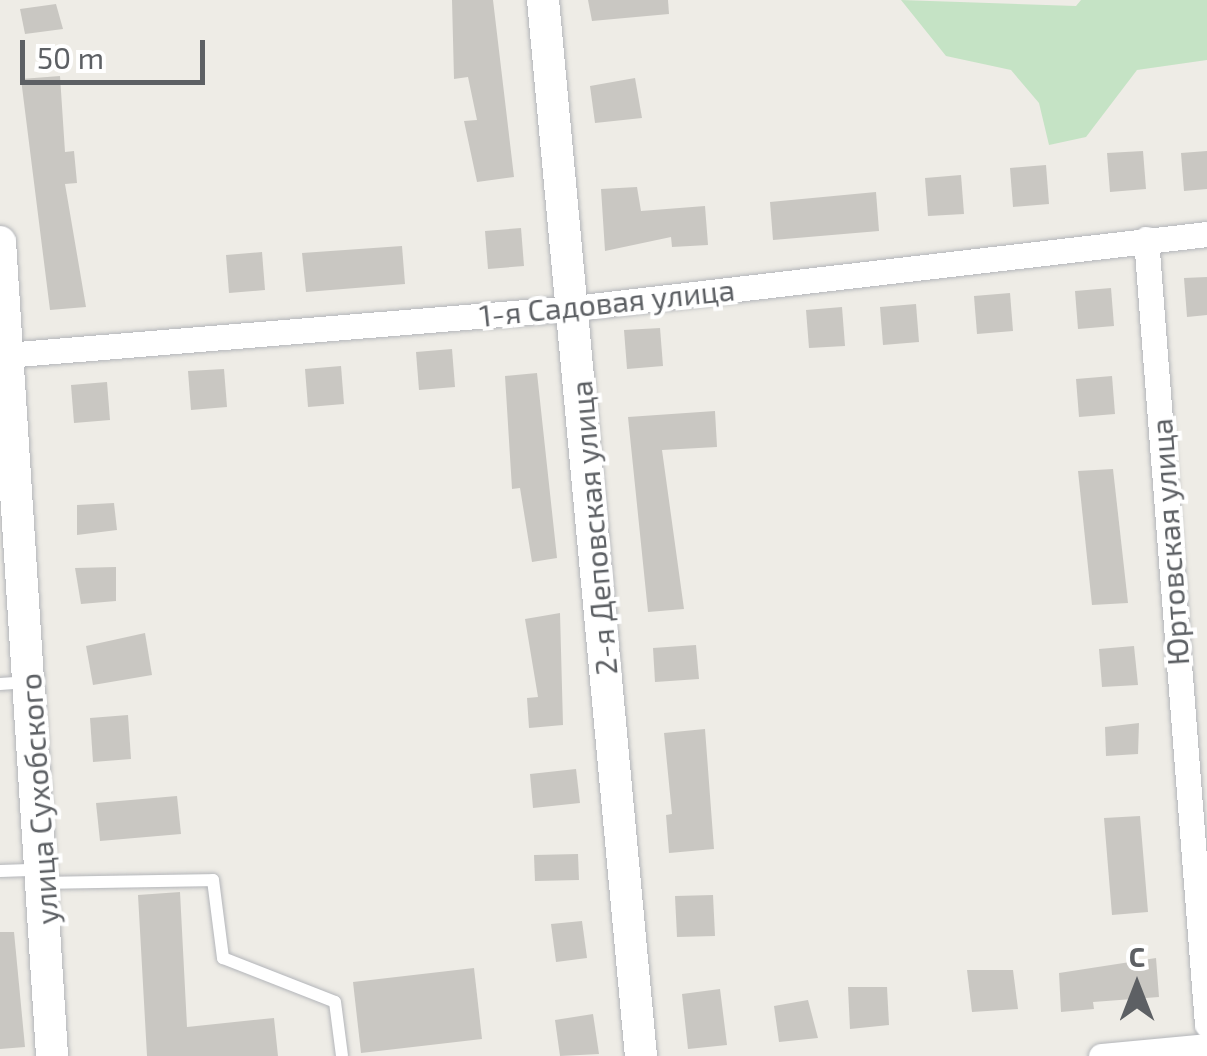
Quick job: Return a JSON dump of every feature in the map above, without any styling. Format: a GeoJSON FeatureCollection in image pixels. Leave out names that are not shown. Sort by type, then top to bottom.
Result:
{"type":"FeatureCollection","features":[{"type":"Feature","properties":{"kind":"street","name":"2-я Деповская улица"},"geometry":{"type":"LineString","coordinates":[[543,0],[641,1056]]}},
{"type":"Feature","properties":{"kind":"street","name":"1-я Садовая улица"},"geometry":{"type":"LineString","coordinates":[[6,355],[574,308],[1207,234]]}},
{"type":"Feature","properties":{"kind":"street","name":"Юртовская улица"},"geometry":{"type":"LineString","coordinates":[[1146,239],[1207,1025]]}},
{"type":"Feature","properties":{"kind":"street","name":"улица Сухобского"},"geometry":{"type":"LineString","coordinates":[[0,242],[15,683],[44,876],[52,1056]]}},
{"type":"Feature","properties":{"kind":"street"},"geometry":{"type":"LineString","coordinates":[[1101,1056],[1207,1046]]}},
{"type":"Feature","properties":{"kind":"lane"},"geometry":{"type":"LineString","coordinates":[[0,871],[44,876],[213,880],[223,958],[335,1002],[342,1056]]}},
{"type":"Feature","properties":{"kind":"green space"},"geometry":{"type":"Polygon","coordinates":[[[901,0],[1076,6],[1081,0],[1207,0],[1207,60],[1137,70],[1086,137],[1049,145],[1039,103],[1011,70],[946,56],[901,0]]]}},
{"type":"Feature","properties":{"kind":"building"},"geometry":{"type":"Polygon","coordinates":[[[452,0],[493,0],[514,177],[477,182],[464,121],[477,120],[468,77],[454,79],[452,0]]]}},
{"type":"Feature","properties":{"kind":"building"},"geometry":{"type":"Polygon","coordinates":[[[588,0],[668,0],[669,14],[592,21],[588,0]]]}},
{"type":"Feature","properties":{"kind":"building"},"geometry":{"type":"Polygon","coordinates":[[[56,4],[63,29],[25,34],[20,9],[56,4]]]}},
{"type":"Feature","properties":{"kind":"building"},"geometry":{"type":"Polygon","coordinates":[[[60,76],[65,152],[74,151],[77,183],[65,184],[86,307],[50,310],[21,79],[60,76]]]}},
{"type":"Feature","properties":{"kind":"building"},"geometry":{"type":"Polygon","coordinates":[[[635,78],[642,118],[595,123],[590,86],[635,78]]]}},
{"type":"Feature","properties":{"kind":"building"},"geometry":{"type":"Polygon","coordinates":[[[1143,151],[1146,189],[1110,192],[1107,153],[1143,151]]]}},
{"type":"Feature","properties":{"kind":"building"},"geometry":{"type":"Polygon","coordinates":[[[1207,151],[1207,189],[1184,191],[1181,153],[1207,151]]]}},
{"type":"Feature","properties":{"kind":"building"},"geometry":{"type":"Polygon","coordinates":[[[1046,165],[1049,204],[1013,207],[1010,168],[1046,165]]]}},
{"type":"Feature","properties":{"kind":"building"},"geometry":{"type":"Polygon","coordinates":[[[961,175],[964,214],[928,216],[925,178],[961,175]]]}},
{"type":"Feature","properties":{"kind":"building"},"geometry":{"type":"Polygon","coordinates":[[[637,187],[641,211],[705,206],[708,245],[672,247],[671,237],[605,251],[601,189],[637,187]]]}},
{"type":"Feature","properties":{"kind":"building"},"geometry":{"type":"Polygon","coordinates":[[[876,192],[879,231],[773,240],[770,202],[876,192]]]}},
{"type":"Feature","properties":{"kind":"building"},"geometry":{"type":"Polygon","coordinates":[[[521,228],[524,266],[488,269],[485,231],[521,228]]]}},
{"type":"Feature","properties":{"kind":"building"},"geometry":{"type":"Polygon","coordinates":[[[402,246],[405,284],[306,292],[302,253],[402,246]]]}},
{"type":"Feature","properties":{"kind":"building"},"geometry":{"type":"Polygon","coordinates":[[[262,252],[265,290],[229,293],[226,255],[262,252]]]}},
{"type":"Feature","properties":{"kind":"building"},"geometry":{"type":"Polygon","coordinates":[[[1207,277],[1207,315],[1187,317],[1184,278],[1207,277]]]}},
{"type":"Feature","properties":{"kind":"building"},"geometry":{"type":"Polygon","coordinates":[[[1111,288],[1114,326],[1078,329],[1075,291],[1111,288]]]}},
{"type":"Feature","properties":{"kind":"building"},"geometry":{"type":"Polygon","coordinates":[[[1010,293],[1013,331],[977,334],[974,296],[1010,293]]]}},
{"type":"Feature","properties":{"kind":"building"},"geometry":{"type":"Polygon","coordinates":[[[916,304],[919,342],[883,345],[880,307],[916,304]]]}},
{"type":"Feature","properties":{"kind":"building"},"geometry":{"type":"Polygon","coordinates":[[[842,307],[845,346],[809,348],[806,310],[842,307]]]}},
{"type":"Feature","properties":{"kind":"building"},"geometry":{"type":"Polygon","coordinates":[[[660,328],[663,366],[627,369],[624,330],[660,328]]]}},
{"type":"Feature","properties":{"kind":"building"},"geometry":{"type":"Polygon","coordinates":[[[452,349],[455,387],[419,390],[416,352],[452,349]]]}},
{"type":"Feature","properties":{"kind":"building"},"geometry":{"type":"Polygon","coordinates":[[[341,366],[344,404],[308,407],[305,369],[341,366]]]}},
{"type":"Feature","properties":{"kind":"building"},"geometry":{"type":"Polygon","coordinates":[[[224,369],[227,407],[191,410],[188,371],[224,369]]]}},
{"type":"Feature","properties":{"kind":"building"},"geometry":{"type":"Polygon","coordinates":[[[537,373],[557,558],[532,562],[520,488],[512,489],[505,376],[537,373]]]}},
{"type":"Feature","properties":{"kind":"building"},"geometry":{"type":"Polygon","coordinates":[[[1112,376],[1115,414],[1079,417],[1076,379],[1112,376]]]}},
{"type":"Feature","properties":{"kind":"building"},"geometry":{"type":"Polygon","coordinates":[[[107,382],[110,420],[74,423],[71,385],[107,382]]]}},
{"type":"Feature","properties":{"kind":"building"},"geometry":{"type":"Polygon","coordinates":[[[715,411],[717,447],[662,450],[684,609],[648,612],[628,417],[715,411]]]}},
{"type":"Feature","properties":{"kind":"building"},"geometry":{"type":"Polygon","coordinates":[[[1113,469],[1128,603],[1092,605],[1078,471],[1113,469]]]}},
{"type":"Feature","properties":{"kind":"building"},"geometry":{"type":"Polygon","coordinates":[[[114,503],[117,530],[77,535],[77,505],[114,503]]]}},
{"type":"Feature","properties":{"kind":"building"},"geometry":{"type":"Polygon","coordinates":[[[116,567],[116,601],[81,604],[75,568],[116,567]]]}},
{"type":"Feature","properties":{"kind":"building"},"geometry":{"type":"Polygon","coordinates":[[[560,613],[563,725],[529,728],[527,698],[538,697],[525,619],[560,613]]]}},
{"type":"Feature","properties":{"kind":"building"},"geometry":{"type":"Polygon","coordinates":[[[145,633],[152,675],[93,685],[86,646],[145,633]]]}},
{"type":"Feature","properties":{"kind":"building"},"geometry":{"type":"Polygon","coordinates":[[[696,645],[699,679],[655,682],[653,648],[696,645]]]}},
{"type":"Feature","properties":{"kind":"building"},"geometry":{"type":"Polygon","coordinates":[[[1134,646],[1138,685],[1102,687],[1099,649],[1134,646]]]}},
{"type":"Feature","properties":{"kind":"building"},"geometry":{"type":"Polygon","coordinates":[[[128,715],[131,759],[93,762],[90,718],[128,715]]]}},
{"type":"Feature","properties":{"kind":"building"},"geometry":{"type":"Polygon","coordinates":[[[1139,723],[1138,754],[1106,756],[1105,727],[1139,723]]]}},
{"type":"Feature","properties":{"kind":"building"},"geometry":{"type":"Polygon","coordinates":[[[705,729],[714,849],[669,853],[666,815],[672,814],[664,733],[705,729]]]}},
{"type":"Feature","properties":{"kind":"building"},"geometry":{"type":"Polygon","coordinates":[[[576,769],[580,803],[533,808],[530,774],[576,769]]]}},
{"type":"Feature","properties":{"kind":"building"},"geometry":{"type":"Polygon","coordinates":[[[177,796],[181,834],[100,841],[96,803],[177,796]]]}},
{"type":"Feature","properties":{"kind":"building"},"geometry":{"type":"Polygon","coordinates":[[[1140,816],[1148,912],[1112,915],[1104,818],[1140,816]]]}},
{"type":"Feature","properties":{"kind":"building"},"geometry":{"type":"Polygon","coordinates":[[[578,854],[579,880],[535,881],[534,855],[578,854]]]}},
{"type":"Feature","properties":{"kind":"building"},"geometry":{"type":"Polygon","coordinates":[[[180,892],[187,1027],[274,1018],[278,1056],[147,1056],[138,895],[180,892]]]}},
{"type":"Feature","properties":{"kind":"building"},"geometry":{"type":"Polygon","coordinates":[[[713,895],[715,936],[677,937],[675,896],[713,895]]]}},
{"type":"Feature","properties":{"kind":"building"},"geometry":{"type":"Polygon","coordinates":[[[582,921],[587,958],[556,962],[551,924],[582,921]]]}},
{"type":"Feature","properties":{"kind":"building"},"geometry":{"type":"Polygon","coordinates":[[[0,932],[14,932],[25,1047],[0,1049],[0,932]]]}},
{"type":"Feature","properties":{"kind":"building"},"geometry":{"type":"Polygon","coordinates":[[[1156,958],[1159,997],[1093,1002],[1094,1009],[1061,1012],[1059,973],[1156,958]]]}},
{"type":"Feature","properties":{"kind":"building"},"geometry":{"type":"Polygon","coordinates":[[[474,968],[482,1039],[361,1053],[353,982],[474,968]]]}},
{"type":"Feature","properties":{"kind":"building"},"geometry":{"type":"Polygon","coordinates":[[[967,970],[1013,970],[1018,1009],[972,1012],[967,970]]]}},
{"type":"Feature","properties":{"kind":"building"},"geometry":{"type":"Polygon","coordinates":[[[848,987],[887,987],[889,1025],[850,1029],[848,987]]]}},
{"type":"Feature","properties":{"kind":"building"},"geometry":{"type":"Polygon","coordinates":[[[720,989],[727,1045],[688,1049],[682,994],[720,989]]]}},
{"type":"Feature","properties":{"kind":"building"},"geometry":{"type":"Polygon","coordinates":[[[808,1000],[818,1038],[779,1042],[774,1006],[808,1000]]]}},
{"type":"Feature","properties":{"kind":"building"},"geometry":{"type":"Polygon","coordinates":[[[593,1014],[599,1054],[560,1056],[555,1020],[593,1014]]]}}]}
